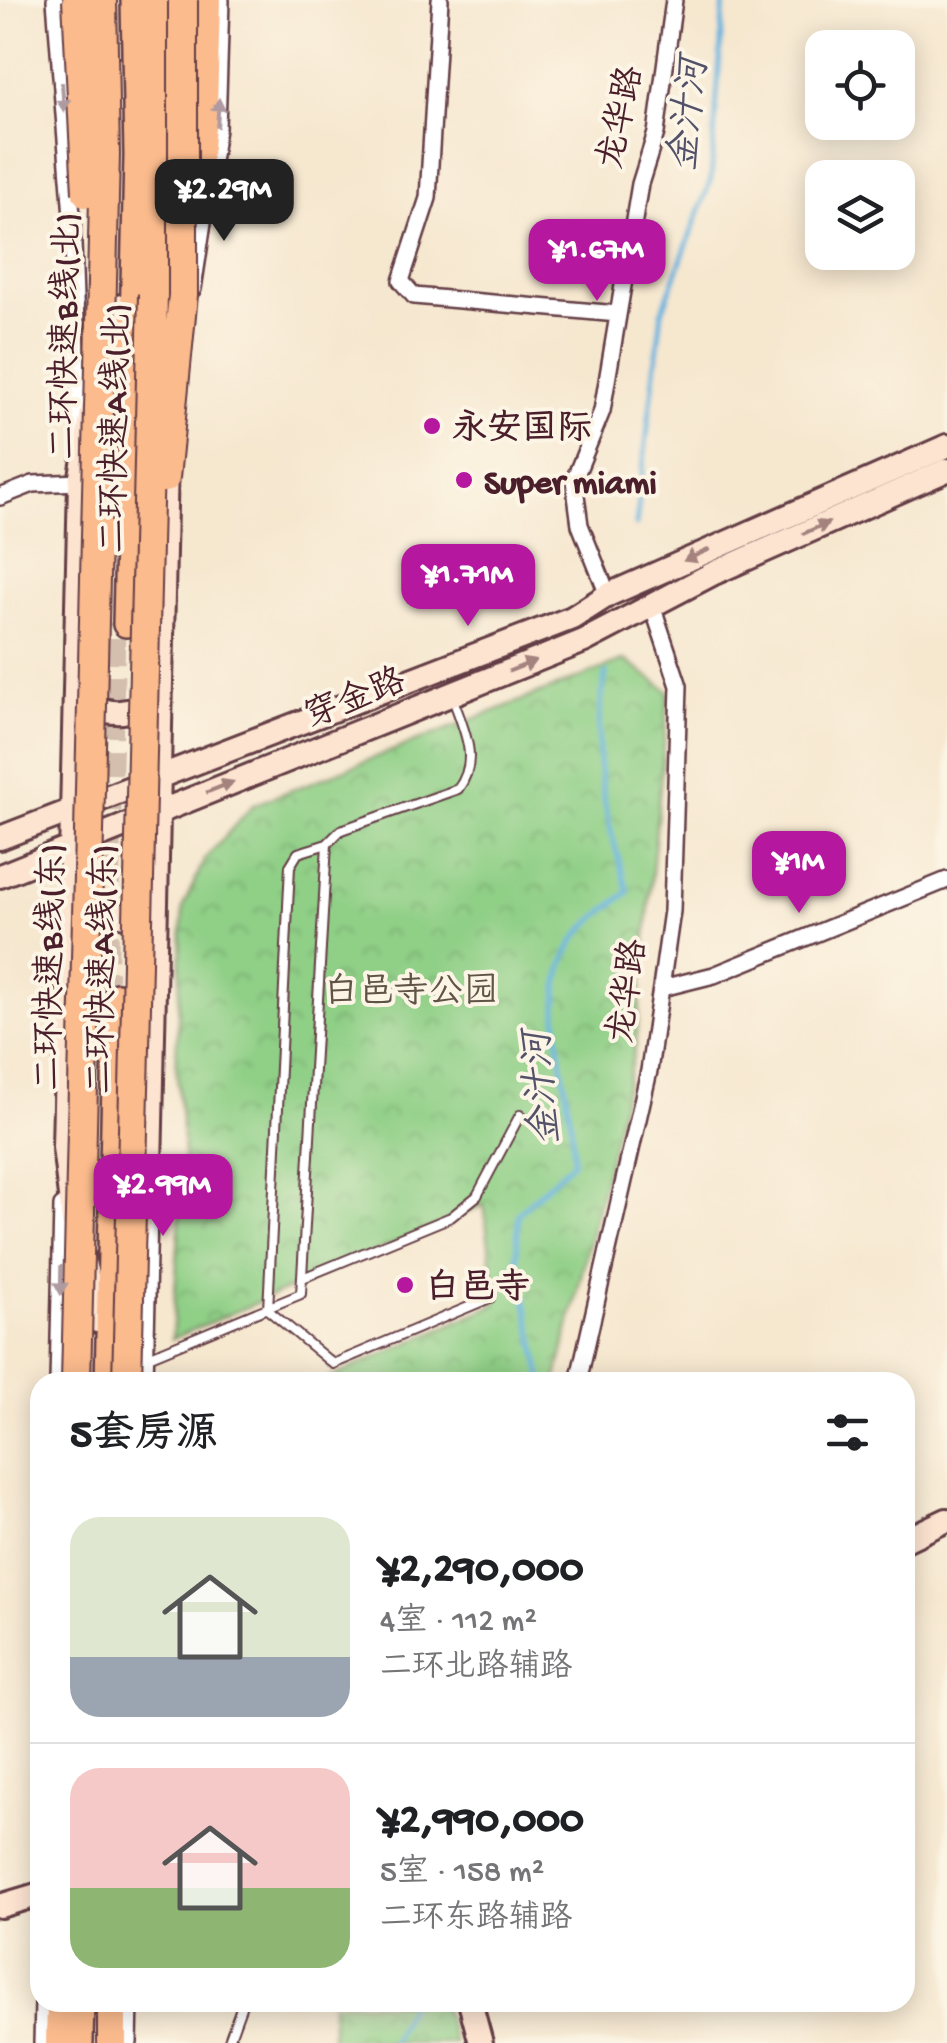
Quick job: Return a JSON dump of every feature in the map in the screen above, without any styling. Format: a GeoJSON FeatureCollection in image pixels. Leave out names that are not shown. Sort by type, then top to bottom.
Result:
{"type":"FeatureCollection","features":[{"type":"Feature","properties":{"kind":"highway"},"geometry":{"type":"LineString","coordinates":[[78,0],[89,476]]}},
{"type":"Feature","properties":{"kind":"highway","name":"二环快速B线(北)"},"geometry":{"type":"LineString","coordinates":[[84,674],[89,476],[106,141],[102,0]]}},
{"type":"Feature","properties":{"kind":"highway","name":"二环快速A线(北)"},"geometry":{"type":"LineString","coordinates":[[153,0],[153,678]]}},
{"type":"Feature","properties":{"kind":"highway"},"geometry":{"type":"LineString","coordinates":[[183,0],[183,295]]}},
{"type":"Feature","properties":{"kind":"highway"},"geometry":{"type":"LineString","coordinates":[[153,678],[183,295],[203,108],[206,0]]}},
{"type":"Feature","properties":{"kind":"highway","name":"二环快速B线(东)"},"geometry":{"type":"LineString","coordinates":[[76,1372],[84,674]]}},
{"type":"Feature","properties":{"kind":"highway","name":"二环快速A线(东)"},"geometry":{"type":"LineString","coordinates":[[127,1372],[153,678]]}},
{"type":"Feature","properties":{"kind":"highway"},"geometry":{"type":"LineString","coordinates":[[60,2043],[61,2012]]}},
{"type":"Feature","properties":{"kind":"highway"},"geometry":{"type":"LineString","coordinates":[[112,2012],[112,2043]]}},
{"type":"Feature","properties":{"kind":"main road"},"geometry":{"type":"LineString","coordinates":[[121,0],[127,307]]}},
{"type":"Feature","properties":{"kind":"main road"},"geometry":{"type":"LineString","coordinates":[[120,624],[134,0]]}},
{"type":"Feature","properties":{"kind":"main road"},"geometry":{"type":"LineString","coordinates":[[96,1372],[103,1321],[111,996]]}},
{"type":"Feature","properties":{"kind":"main road"},"geometry":{"type":"LineString","coordinates":[[103,1321],[107,1372]]}},
{"type":"Feature","properties":{"kind":"main road"},"geometry":{"type":"LineString","coordinates":[[80,2012],[80,2043]]}},
{"type":"Feature","properties":{"kind":"main road"},"geometry":{"type":"LineString","coordinates":[[92,2043],[94,2012]]}},
{"type":"Feature","properties":{"kind":"street"},"geometry":{"type":"LineString","coordinates":[[55,0],[89,476]]}},
{"type":"Feature","properties":{"kind":"street"},"geometry":{"type":"LineString","coordinates":[[145,1372],[160,776],[153,678],[178,374],[212,173],[220,82],[220,0]]}},
{"type":"Feature","properties":{"kind":"street"},"geometry":{"type":"LineString","coordinates":[[440,0],[428,198],[402,280],[404,288],[414,296],[618,314]]}},
{"type":"Feature","properties":{"kind":"street","name":"龙华路"},"geometry":{"type":"LineString","coordinates":[[608,595],[580,525],[574,480],[602,411],[640,184],[656,133],[674,0]]}},
{"type":"Feature","properties":{"kind":"street"},"geometry":{"type":"LineString","coordinates":[[89,476],[88,425],[127,307]]}},
{"type":"Feature","properties":{"kind":"street"},"geometry":{"type":"LineString","coordinates":[[127,307],[161,425],[167,486]]}},
{"type":"Feature","properties":{"kind":"street","name":"穿金路"},"geometry":{"type":"LineString","coordinates":[[0,838],[572,618],[608,595],[947,446]]}},
{"type":"Feature","properties":{"kind":"street","name":"穿金路"},"geometry":{"type":"LineString","coordinates":[[0,876],[584,641],[652,605],[947,470]]}},
{"type":"Feature","properties":{"kind":"street"},"geometry":{"type":"LineString","coordinates":[[0,497],[34,484],[89,476]]}},
{"type":"Feature","properties":{"kind":"street","name":"龙华路"},"geometry":{"type":"LineString","coordinates":[[580,1372],[649,1071],[672,911],[679,686],[652,605]]}},
{"type":"Feature","properties":{"kind":"street"},"geometry":{"type":"LineString","coordinates":[[84,674],[84,699],[97,709],[114,712],[146,704],[158,693],[153,678]]}},
{"type":"Feature","properties":{"kind":"street"},"geometry":{"type":"LineString","coordinates":[[58,1372],[72,810],[84,674]]}},
{"type":"Feature","properties":{"kind":"street"},"geometry":{"type":"LineString","coordinates":[[662,988],[714,975],[947,880]]}},
{"type":"Feature","properties":{"kind":"street"},"geometry":{"type":"LineString","coordinates":[[68,952],[73,933],[84,921],[117,914],[147,930],[156,956]]}},
{"type":"Feature","properties":{"kind":"street"},"geometry":{"type":"LineString","coordinates":[[64,1147],[69,1204],[103,1321]]}},
{"type":"Feature","properties":{"kind":"street"},"geometry":{"type":"LineString","coordinates":[[103,1321],[143,1212],[150,1151]]}},
{"type":"Feature","properties":{"kind":"street"},"geometry":{"type":"LineString","coordinates":[[915,1535],[947,1520]]}},
{"type":"Feature","properties":{"kind":"street"},"geometry":{"type":"LineString","coordinates":[[0,1906],[30,1897]]}},
{"type":"Feature","properties":{"kind":"street"},"geometry":{"type":"LineString","coordinates":[[42,2043],[44,2012]]}},
{"type":"Feature","properties":{"kind":"street"},"geometry":{"type":"LineString","coordinates":[[130,2012],[130,2043]]}},
{"type":"Feature","properties":{"kind":"street"},"geometry":{"type":"LineString","coordinates":[[473,2012],[481,2043]]}},
{"type":"Feature","properties":{"kind":"lane"},"geometry":{"type":"LineString","coordinates":[[268,1310],[290,866],[298,853],[327,844],[341,830],[458,789],[466,778],[470,758],[451,695]]}},
{"type":"Feature","properties":{"kind":"lane"},"geometry":{"type":"LineString","coordinates":[[146,1358],[302,1294],[327,844]]}},
{"type":"Feature","properties":{"kind":"lane"},"geometry":{"type":"LineString","coordinates":[[305,1277],[451,1217],[476,1196],[520,1115]]}},
{"type":"Feature","properties":{"kind":"lane"},"geometry":{"type":"LineString","coordinates":[[268,1310],[333,1364],[490,1298]]}},
{"type":"Feature","properties":{"kind":"lane"},"geometry":{"type":"LineString","coordinates":[[228,2043],[239,2012]]}},
{"type":"Feature","properties":{"kind":"green space","name":"白邑寺公园"},"geometry":{"type":"Polygon","coordinates":[[[625,660],[669,691],[636,1044],[558,1372],[343,1372],[496,1304],[484,1205],[172,1339],[184,1156],[176,1063],[183,907],[205,859],[253,805],[625,660]]]}},
{"type":"Feature","properties":{"kind":"green space"},"geometry":{"type":"Polygon","coordinates":[[[332,2012],[445,2012],[454,2043],[332,2043],[332,2012]]]}},
{"type":"Feature","properties":{"kind":"waterway","name":"金汁河"},"geometry":{"type":"LineString","coordinates":[[636,525],[662,312],[711,179],[724,0]]}},
{"type":"Feature","properties":{"kind":"waterway","name":"金汁河"},"geometry":{"type":"LineString","coordinates":[[541,1372],[517,1261],[518,1213],[573,1162],[559,1045],[559,985],[566,957],[580,933],[628,892],[606,810],[599,759],[606,673]]}},
{"type":"Feature","properties":{"kind":"waterway","name":"金汁河"},"geometry":{"type":"LineString","coordinates":[[392,2043],[406,2012]]}},
{"type":"Feature","properties":{"kind":"tunnel"},"geometry":{"type":"LineString","coordinates":[[105,996],[113,623]]}},
{"type":"Feature","properties":{"kind":"place","name":"永安国际"},"geometry":{"type":"Point","coordinates":[432,426]}},
{"type":"Feature","properties":{"kind":"place","name":"Super miami"},"geometry":{"type":"Point","coordinates":[464,480]}},
{"type":"Feature","properties":{"kind":"place","name":"白邑寺"},"geometry":{"type":"Point","coordinates":[405,1285]}}]}
